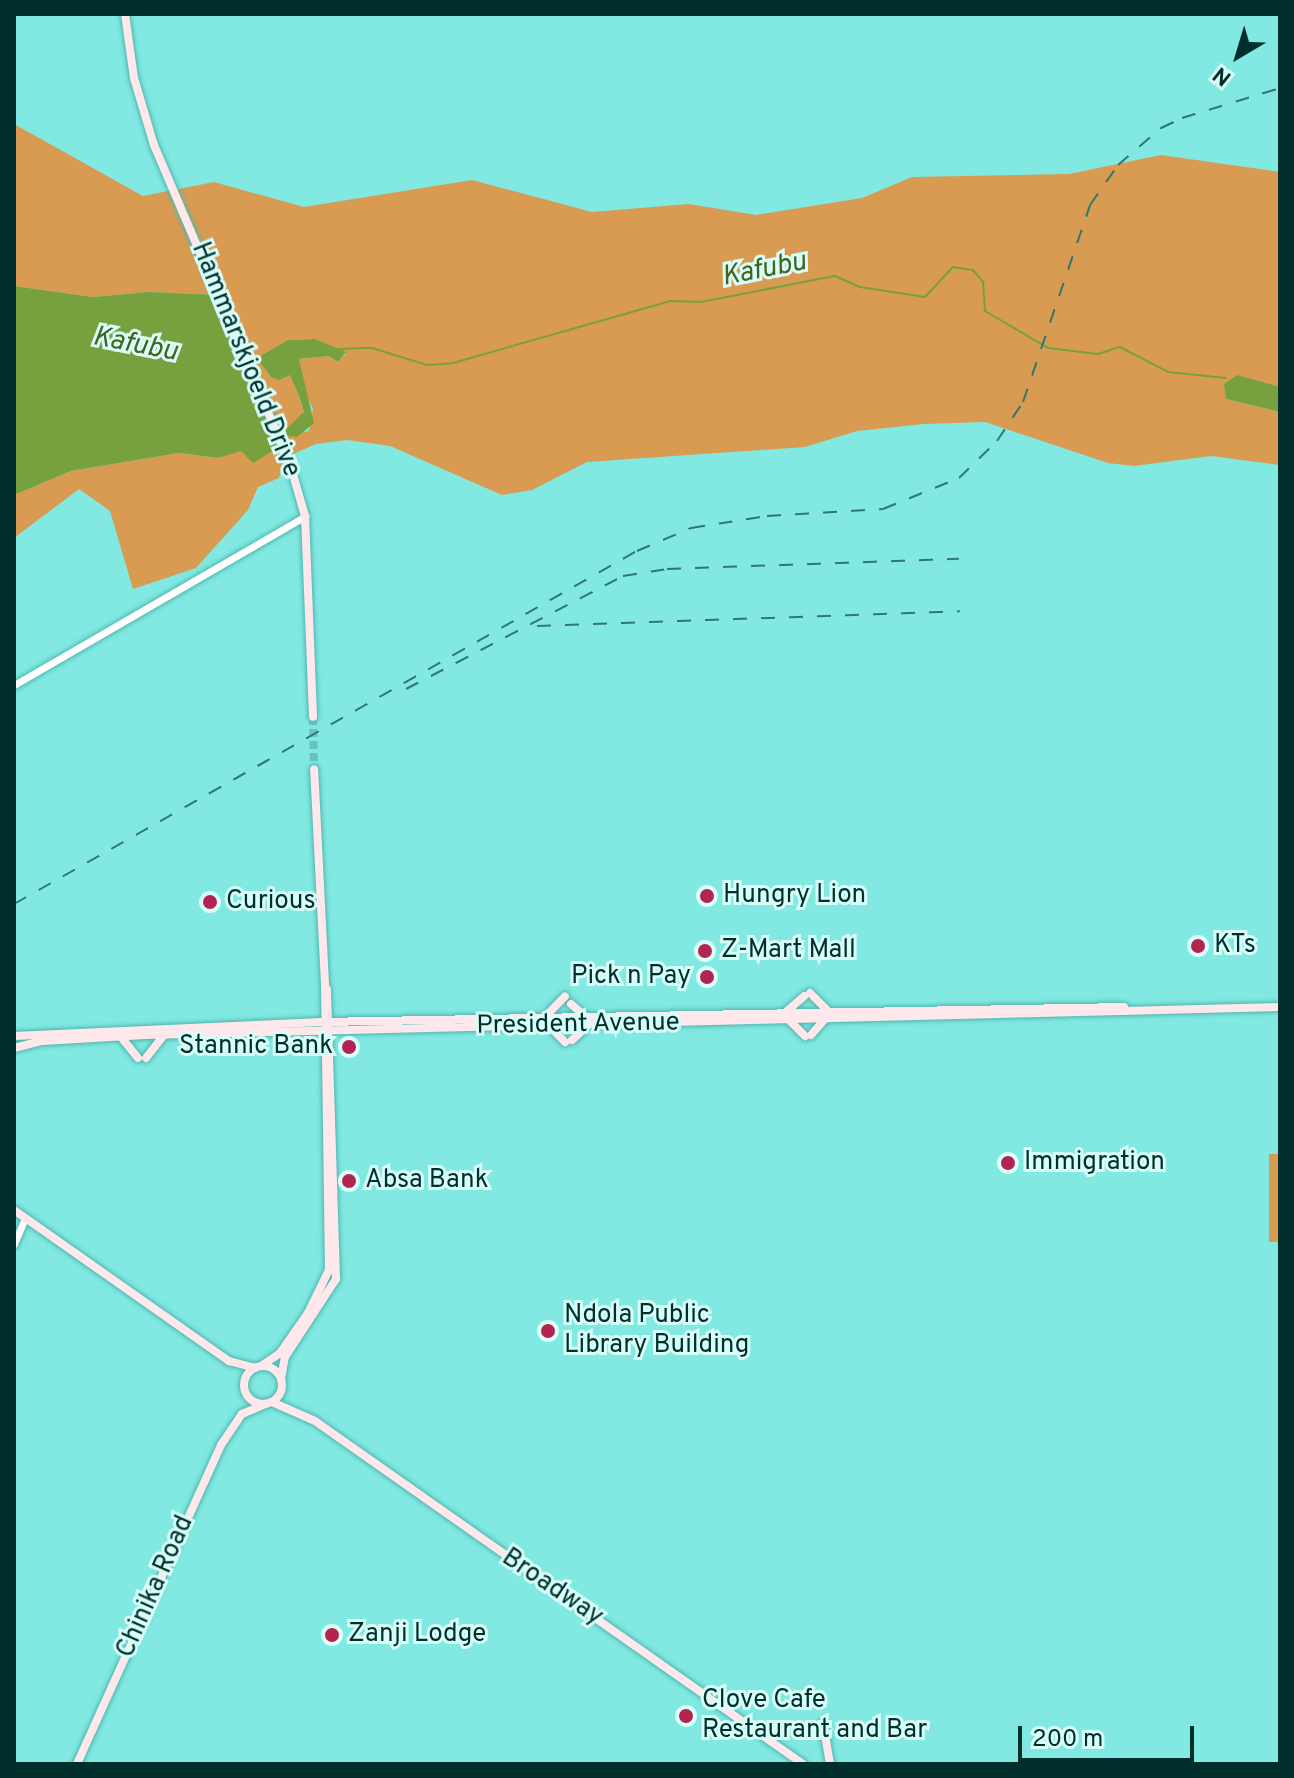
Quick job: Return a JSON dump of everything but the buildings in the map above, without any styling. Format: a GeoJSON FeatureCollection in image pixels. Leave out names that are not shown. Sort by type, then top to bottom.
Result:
{"type":"FeatureCollection","features":[{"type":"Feature","properties":{"kind":"main road","name":"Hammarskjoeld Drive"},"geometry":{"type":"LineString","coordinates":[[125,14],[134,78],[154,145],[277,433],[305,516],[313,717]]}},
{"type":"Feature","properties":{"kind":"main road"},"geometry":{"type":"LineString","coordinates":[[314,769],[326,1000],[328,1050],[336,1279],[285,1357],[281,1382],[269,1403],[242,1414],[244,1387],[258,1367],[280,1353],[328,1277],[328,1050],[350,1026],[326,1000]]}},
{"type":"Feature","properties":{"kind":"main road"},"geometry":{"type":"LineString","coordinates":[[807,994],[827,1015],[808,1035],[788,1016],[807,994]]}},
{"type":"Feature","properties":{"kind":"main road"},"geometry":{"type":"LineString","coordinates":[[326,1000],[304,1027],[328,1050]]}},
{"type":"Feature","properties":{"kind":"main road"},"geometry":{"type":"LineString","coordinates":[[568,1000],[588,1021],[569,1041],[545,1022],[568,1000]]}},
{"type":"Feature","properties":{"kind":"main road","name":"President Avenue"},"geometry":{"type":"LineString","coordinates":[[14,1036],[327,1026],[1280,1007]]}},
{"type":"Feature","properties":{"kind":"main road","name":"President Avenue"},"geometry":{"type":"LineString","coordinates":[[14,1048],[84,1034],[120,1037],[304,1027]]}},
{"type":"Feature","properties":{"kind":"main road"},"geometry":{"type":"LineString","coordinates":[[120,1037],[142,1058],[164,1035]]}},
{"type":"Feature","properties":{"kind":"main road"},"geometry":{"type":"LineString","coordinates":[[14,1210],[229,1361],[258,1367],[281,1382],[300,1411]]}},
{"type":"Feature","properties":{"kind":"main road"},"geometry":{"type":"LineString","coordinates":[[229,1361],[255,1402],[300,1411]]}},
{"type":"Feature","properties":{"kind":"main road","name":"Broadway"},"geometry":{"type":"LineString","coordinates":[[300,1411],[803,1764]]}},
{"type":"Feature","properties":{"kind":"main road","name":"Chinika Road"},"geometry":{"type":"LineString","coordinates":[[77,1764],[212,1463],[242,1414]]}},
{"type":"Feature","properties":{"kind":"main road"},"geometry":{"type":"LineString","coordinates":[[823,1723],[830,1764]]}},
{"type":"Feature","properties":{"kind":"street"},"geometry":{"type":"LineString","coordinates":[[14,685],[305,516]]}},
{"type":"Feature","properties":{"kind":"street"},"geometry":{"type":"LineString","coordinates":[[14,1244],[25,1218]]}},
{"type":"Feature","properties":{"kind":"shaded area"},"geometry":{"type":"Polygon","coordinates":[[[14,124],[143,196],[214,182],[304,207],[472,180],[592,212],[689,204],[756,215],[862,198],[912,177],[1069,174],[1161,155],[1280,172],[1280,387],[1226,399],[1280,412],[1280,465],[1211,456],[1134,466],[1108,463],[985,422],[924,424],[857,431],[805,447],[587,462],[532,490],[502,495],[390,446],[347,440],[316,444],[284,458],[279,478],[258,487],[248,510],[196,568],[133,589],[110,511],[79,489],[14,538],[14,495],[71,471],[179,453],[218,458],[241,450],[219,295],[148,292],[93,297],[14,286],[14,124]],[[315,339],[289,340],[257,358],[271,377],[290,374],[298,393],[304,412],[287,436],[309,431],[313,409],[302,386],[299,359],[329,356],[338,362],[346,353],[315,339]]]}},
{"type":"Feature","properties":{"kind":"shaded area"},"geometry":{"type":"Polygon","coordinates":[[[1269,1154],[1280,1154],[1280,1242],[1269,1242],[1269,1154]]]}},
{"type":"Feature","properties":{"kind":"water"},"geometry":{"type":"Polygon","coordinates":[[[14,286],[93,297],[148,292],[219,295],[282,445],[253,463],[241,451],[218,458],[179,453],[71,471],[14,495],[14,286]]]}},
{"type":"Feature","properties":{"kind":"water"},"geometry":{"type":"Polygon","coordinates":[[[315,339],[346,352],[338,362],[329,356],[299,359],[314,423],[297,437],[286,436],[284,431],[304,412],[298,393],[290,375],[279,380],[271,377],[257,358],[288,340],[315,339]]]}},
{"type":"Feature","properties":{"kind":"water"},"geometry":{"type":"Polygon","coordinates":[[[1237,375],[1280,387],[1280,412],[1226,399],[1224,384],[1237,375]]]}},
{"type":"Feature","properties":{"kind":"waterway","name":"Kafubu"},"geometry":{"type":"LineString","coordinates":[[338,349],[372,348],[427,365],[453,363],[670,301],[701,302],[835,276],[860,287],[925,297],[953,267],[973,270],[983,282],[985,311],[1048,348],[1098,354],[1120,347],[1168,372],[1226,378]]}},
{"type":"Feature","properties":{"kind":"tunnel"},"geometry":{"type":"LineString","coordinates":[[313,717],[314,769]]}},
{"type":"Feature","properties":{"kind":"railway"},"geometry":{"type":"LineString","coordinates":[[14,904],[637,551],[691,528],[767,516],[883,509],[959,478],[997,441],[1023,402],[1090,205],[1118,165],[1161,128],[1182,118],[1280,88]]}},
{"type":"Feature","properties":{"kind":"railway"},"geometry":{"type":"LineString","coordinates":[[406,689],[623,576],[667,569],[959,559]]}},
{"type":"Feature","properties":{"kind":"railway"},"geometry":{"type":"LineString","coordinates":[[537,626],[960,611]]}},
{"type":"Feature","properties":{"kind":"place","name":"Hungry Lion"},"geometry":{"type":"Point","coordinates":[707,896]}},
{"type":"Feature","properties":{"kind":"place","name":"Curious"},"geometry":{"type":"Point","coordinates":[210,902]}},
{"type":"Feature","properties":{"kind":"place","name":"KTs"},"geometry":{"type":"Point","coordinates":[1198,946]}},
{"type":"Feature","properties":{"kind":"place","name":"Z-Mart Mall"},"geometry":{"type":"Point","coordinates":[705,951]}},
{"type":"Feature","properties":{"kind":"place","name":"Pick n Pay"},"geometry":{"type":"Point","coordinates":[707,977]}},
{"type":"Feature","properties":{"kind":"place","name":"Stannic Bank"},"geometry":{"type":"Point","coordinates":[349,1047]}},
{"type":"Feature","properties":{"kind":"place","name":"Immigration"},"geometry":{"type":"Point","coordinates":[1008,1163]}},
{"type":"Feature","properties":{"kind":"place","name":"Absa Bank"},"geometry":{"type":"Point","coordinates":[349,1181]}},
{"type":"Feature","properties":{"kind":"place","name":"Ndola Public Library Building"},"geometry":{"type":"Point","coordinates":[548,1331]}},
{"type":"Feature","properties":{"kind":"place","name":"Zanji Lodge"},"geometry":{"type":"Point","coordinates":[332,1635]}},
{"type":"Feature","properties":{"kind":"place","name":"Clove Cafe Restaurant and Bar"},"geometry":{"type":"Point","coordinates":[686,1716]}}]}
